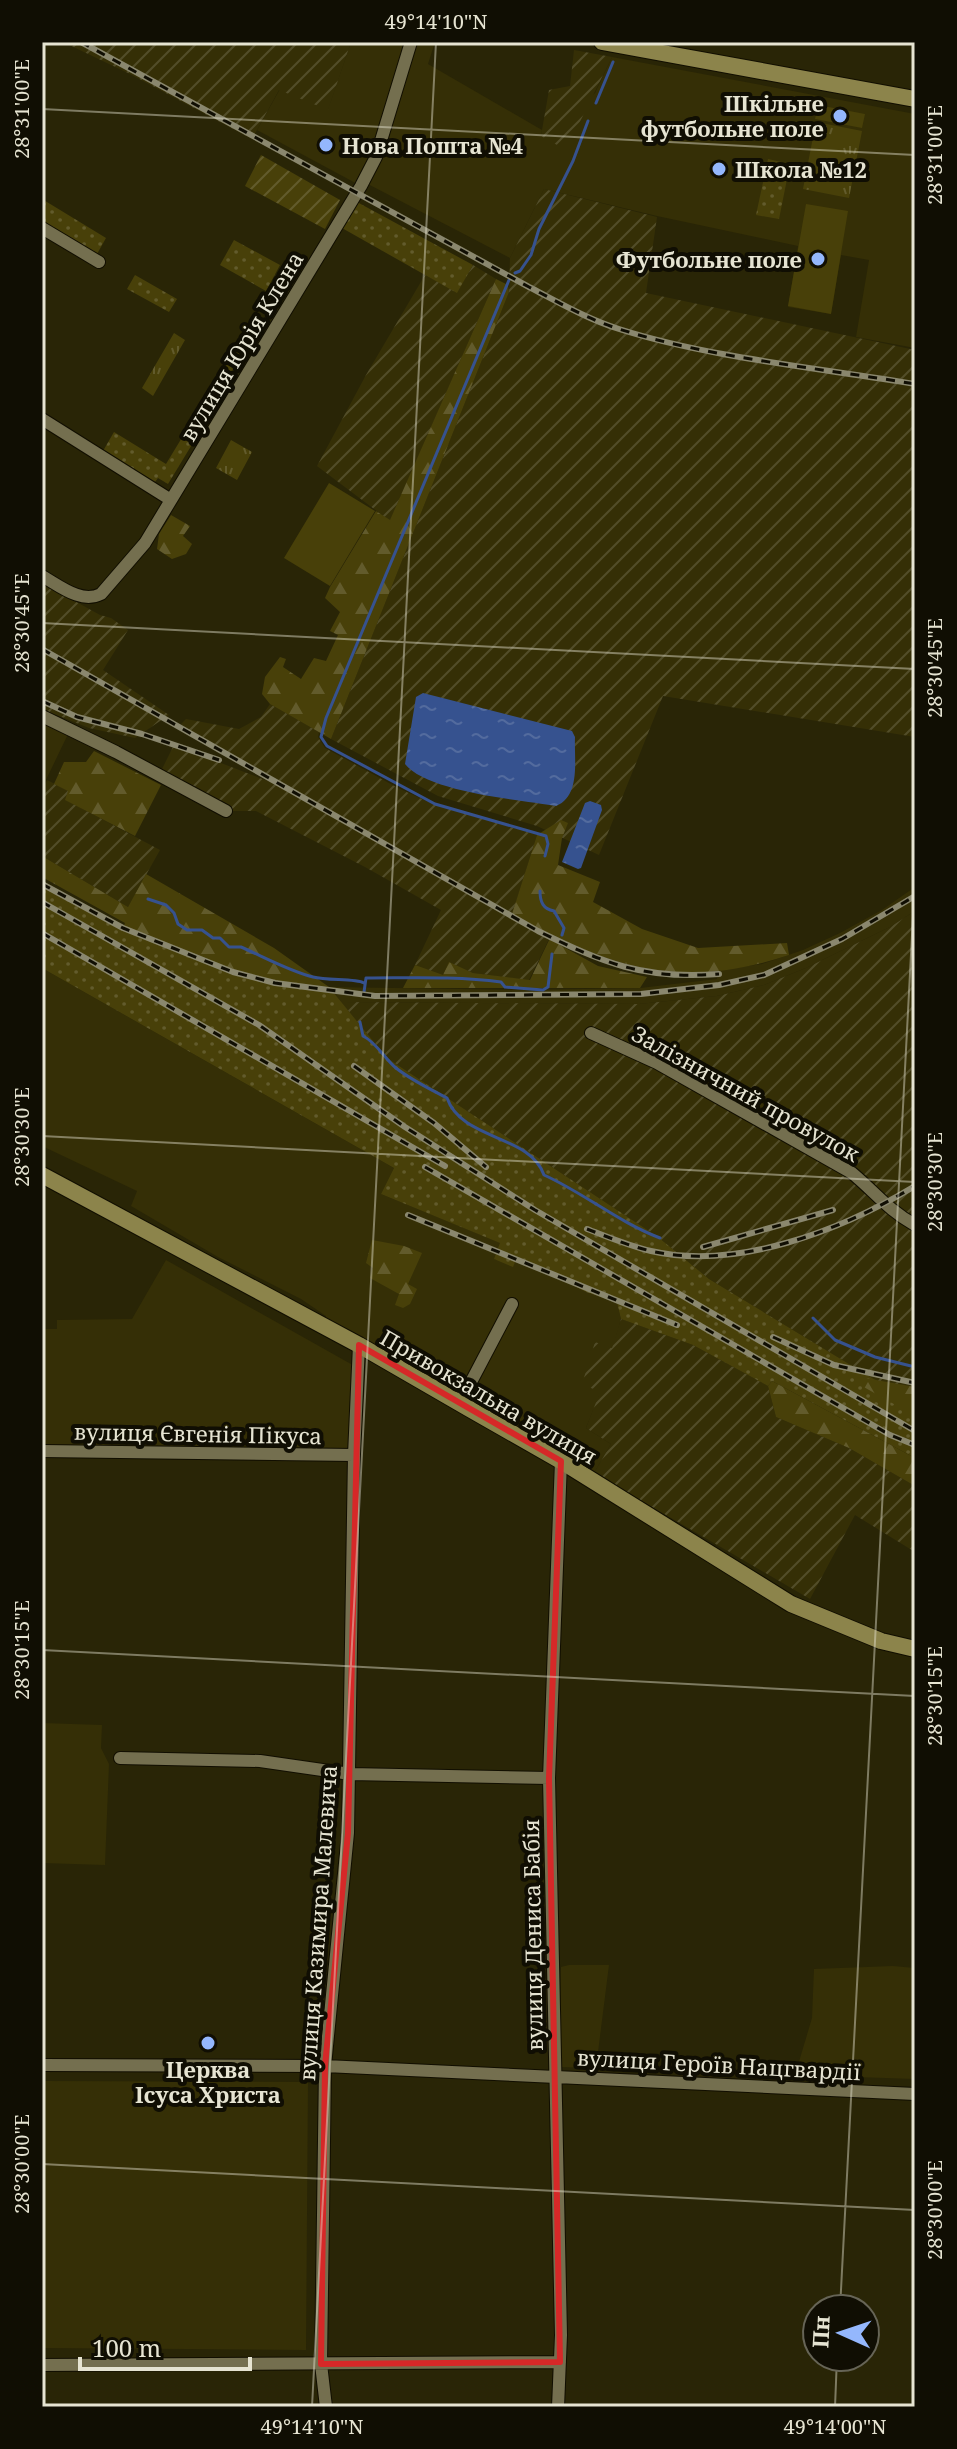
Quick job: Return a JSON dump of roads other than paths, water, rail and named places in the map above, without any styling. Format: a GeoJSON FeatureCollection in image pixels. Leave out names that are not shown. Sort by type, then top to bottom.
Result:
{"type":"FeatureCollection","features":[{"type":"Feature","properties":{"kind":"main road"},"geometry":{"type":"LineString","coordinates":[[603,42],[915,99]]}},
{"type":"Feature","properties":{"kind":"main road","name":"Привокзальна вулиця"},"geometry":{"type":"LineString","coordinates":[[42,1175],[359,1345],[561,1461],[791,1604],[881,1641],[915,1649]]}},
{"type":"Feature","properties":{"kind":"street","name":"вулиця Юрія Клена"},"geometry":{"type":"LineString","coordinates":[[42,576],[82,597],[93,599],[101,594],[145,543],[358,192],[376,157],[411,42]]}},
{"type":"Feature","properties":{"kind":"street"},"geometry":{"type":"LineString","coordinates":[[42,228],[99,262]]}},
{"type":"Feature","properties":{"kind":"street"},"geometry":{"type":"LineString","coordinates":[[42,419],[171,500]]}},
{"type":"Feature","properties":{"kind":"street"},"geometry":{"type":"LineString","coordinates":[[42,716],[226,811]]}},
{"type":"Feature","properties":{"kind":"street","name":"Залізничний провулок"},"geometry":{"type":"LineString","coordinates":[[591,1033],[657,1063],[852,1173],[884,1205],[915,1225]]}},
{"type":"Feature","properties":{"kind":"street"},"geometry":{"type":"LineString","coordinates":[[460,1403],[512,1304]]}},
{"type":"Feature","properties":{"kind":"street","name":"вулиця Казимира Малевича"},"geometry":{"type":"LineString","coordinates":[[326,2407],[321,2364],[325,2066],[348,1833],[354,1455],[359,1345]]}},
{"type":"Feature","properties":{"kind":"street","name":"вулиця Євгенія Пікуса"},"geometry":{"type":"LineString","coordinates":[[42,1451],[354,1455]]}},
{"type":"Feature","properties":{"kind":"street","name":"вулиця Дениса Бабія"},"geometry":{"type":"LineString","coordinates":[[558,2407],[560,2362],[549,1778],[561,1461]]}},
{"type":"Feature","properties":{"kind":"street"},"geometry":{"type":"LineString","coordinates":[[120,1758],[260,1761],[350,1774],[549,1778]]}},
{"type":"Feature","properties":{"kind":"street","name":"вулиця Героїв Нацгвардії"},"geometry":{"type":"LineString","coordinates":[[42,2065],[325,2066],[915,2094]]}},
{"type":"Feature","properties":{"kind":"street"},"geometry":{"type":"LineString","coordinates":[[42,2365],[560,2362]]}},
{"type":"Feature","properties":{"kind":"water"},"geometry":{"type":"Polygon","coordinates":[[[423,693],[572,731],[575,737],[573,786],[564,801],[556,806],[475,793],[433,782],[416,774],[405,764],[416,697],[423,693]]]}},
{"type":"Feature","properties":{"kind":"water"},"geometry":{"type":"Polygon","coordinates":[[[590,801],[601,805],[602,810],[581,868],[578,869],[562,862],[585,803],[590,801]]]}},
{"type":"Feature","properties":{"kind":"waterway"},"geometry":{"type":"LineString","coordinates":[[596,103],[613,62]]}},
{"type":"Feature","properties":{"kind":"waterway"},"geometry":{"type":"LineString","coordinates":[[515,273],[520,271],[531,255],[539,229],[573,161],[588,121]]}},
{"type":"Feature","properties":{"kind":"waterway"},"geometry":{"type":"LineString","coordinates":[[509,280],[326,718],[321,737],[327,746],[435,804],[546,836],[545,856]]}},
{"type":"Feature","properties":{"kind":"waterway"},"geometry":{"type":"LineString","coordinates":[[540,891],[543,904],[554,911],[564,928],[562,935]]}},
{"type":"Feature","properties":{"kind":"waterway"},"geometry":{"type":"LineString","coordinates":[[148,899],[166,905],[174,913],[178,924],[187,930],[202,930],[213,938],[220,938],[229,947],[241,947],[313,977],[364,983]]}},
{"type":"Feature","properties":{"kind":"waterway"},"geometry":{"type":"LineString","coordinates":[[364,992],[366,978],[468,979],[501,982],[505,987],[543,990],[548,987],[552,954]]}},
{"type":"Feature","properties":{"kind":"waterway"},"geometry":{"type":"LineString","coordinates":[[360,1022],[363,1036],[392,1064],[447,1098],[455,1112],[467,1122],[525,1152],[544,1175],[660,1238]]}},
{"type":"Feature","properties":{"kind":"waterway"},"geometry":{"type":"LineString","coordinates":[[813,1318],[835,1340],[875,1357],[915,1367]]}},
{"type":"Feature","properties":{"kind":"railway"},"geometry":{"type":"LineString","coordinates":[[81,42],[529,287],[596,320],[690,348],[915,384]]}},
{"type":"Feature","properties":{"kind":"railway"},"geometry":{"type":"LineString","coordinates":[[42,649],[538,931],[625,967],[668,974],[719,974]]}},
{"type":"Feature","properties":{"kind":"railway"},"geometry":{"type":"LineString","coordinates":[[42,701],[77,717],[142,734],[219,760]]}},
{"type":"Feature","properties":{"kind":"railway"},"geometry":{"type":"LineString","coordinates":[[42,884],[123,928],[233,972],[275,983],[375,996],[641,994],[719,985],[764,975],[842,939],[915,896]]}},
{"type":"Feature","properties":{"kind":"railway"},"geometry":{"type":"LineString","coordinates":[[42,902],[259,1025],[405,1127],[535,1210],[915,1431]]}},
{"type":"Feature","properties":{"kind":"railway"},"geometry":{"type":"LineString","coordinates":[[42,933],[445,1166]]}},
{"type":"Feature","properties":{"kind":"railway"},"geometry":{"type":"LineString","coordinates":[[354,1066],[434,1123],[486,1167]]}},
{"type":"Feature","properties":{"kind":"railway"},"geometry":{"type":"LineString","coordinates":[[425,1167],[890,1435],[915,1445]]}},
{"type":"Feature","properties":{"kind":"railway"},"geometry":{"type":"LineString","coordinates":[[587,1229],[651,1251],[684,1256],[753,1251],[855,1218],[915,1186]]}},
{"type":"Feature","properties":{"kind":"railway"},"geometry":{"type":"LineString","coordinates":[[703,1247],[833,1210]]}},
{"type":"Feature","properties":{"kind":"railway"},"geometry":{"type":"LineString","coordinates":[[408,1215],[677,1325]]}},
{"type":"Feature","properties":{"kind":"railway"},"geometry":{"type":"LineString","coordinates":[[773,1337],[834,1365],[915,1383]]}},
{"type":"Feature","properties":{"kind":"place","name":"Шкільне футбольне поле"},"geometry":{"type":"Point","coordinates":[840,116]}},
{"type":"Feature","properties":{"kind":"place","name":"Нова Пошта №4"},"geometry":{"type":"Point","coordinates":[326,145]}},
{"type":"Feature","properties":{"kind":"place","name":"Школа №12"},"geometry":{"type":"Point","coordinates":[719,169]}},
{"type":"Feature","properties":{"kind":"place","name":"Футбольне поле"},"geometry":{"type":"Point","coordinates":[818,259]}},
{"type":"Feature","properties":{"kind":"place","name":"Церква Ісуса Христа"},"geometry":{"type":"Point","coordinates":[208,2043]}}]}
